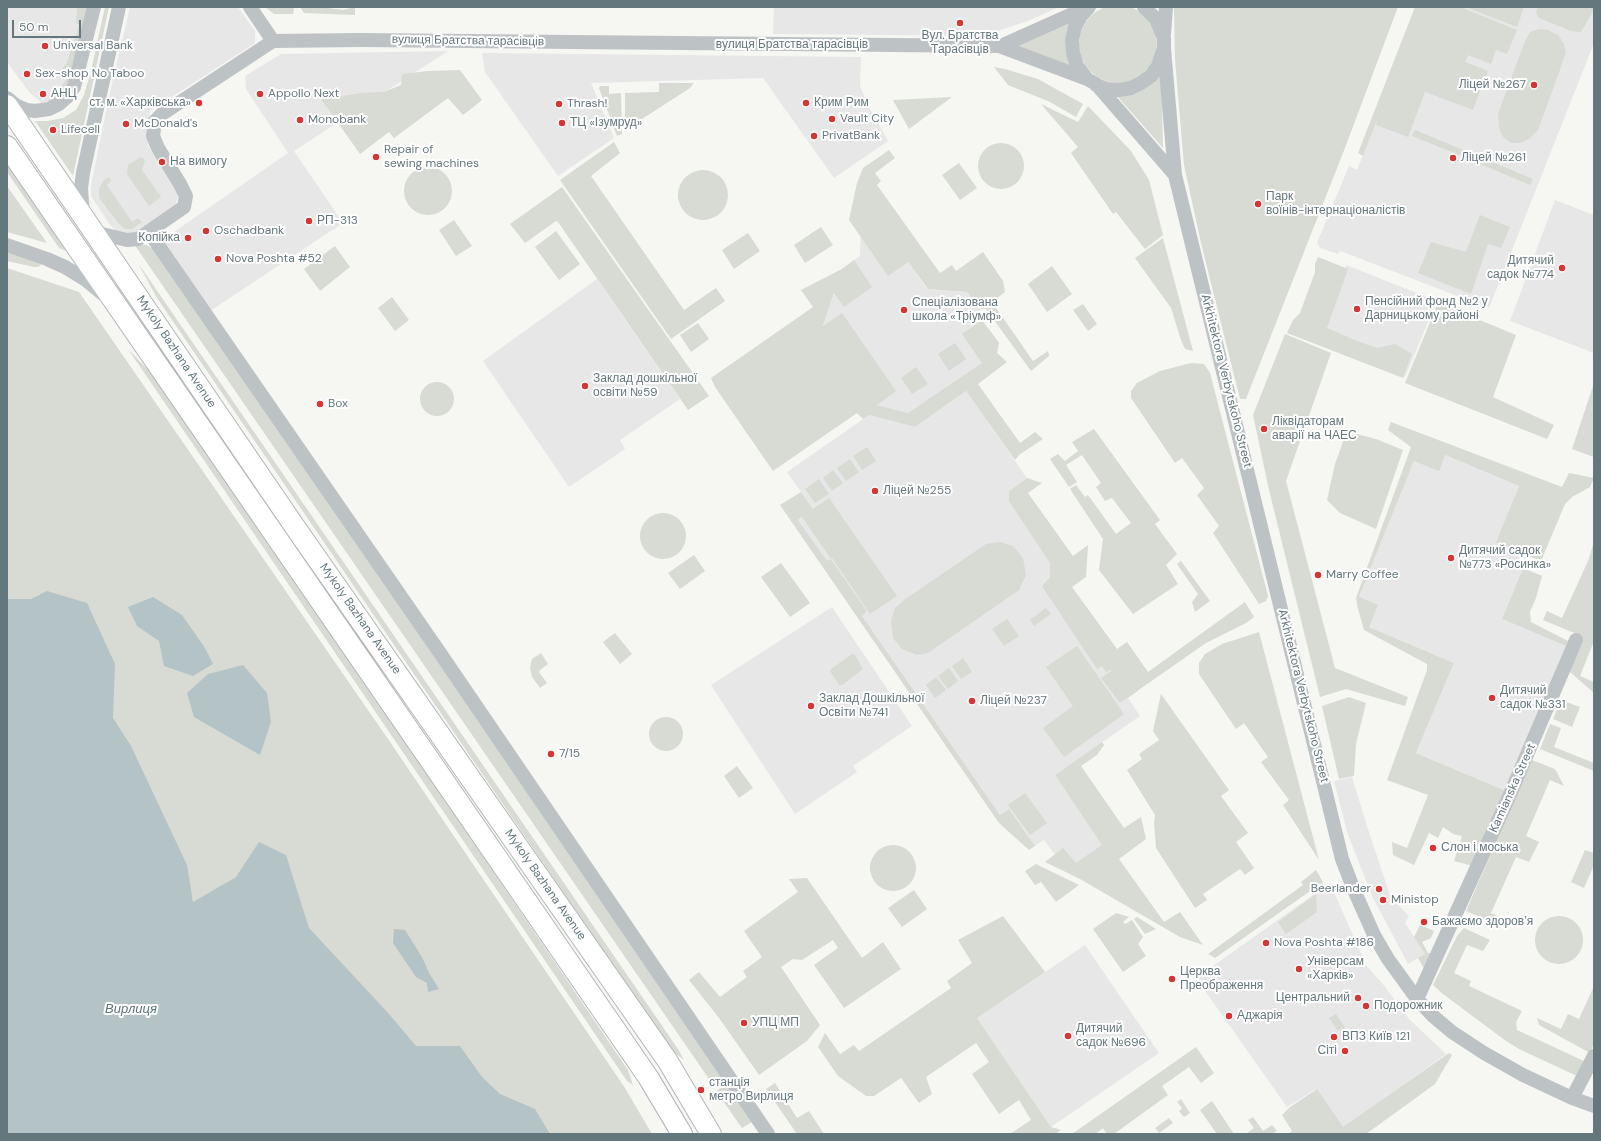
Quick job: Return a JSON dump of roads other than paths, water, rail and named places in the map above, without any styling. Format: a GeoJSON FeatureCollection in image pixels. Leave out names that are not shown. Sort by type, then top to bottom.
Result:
{"type":"FeatureCollection","features":[{"type":"Feature","properties":{"kind":"highway","name":"Mykoly Bazhana Avenue"},"geometry":{"type":"LineString","coordinates":[[7,105],[291,520],[667,1060],[711,1134]]}},
{"type":"Feature","properties":{"kind":"highway","name":"Mykoly Bazhana Avenue"},"geometry":{"type":"LineString","coordinates":[[7,146],[643,1071],[682,1134]]}},
{"type":"Feature","properties":{"kind":"street"},"geometry":{"type":"LineString","coordinates":[[7,98],[17,106],[35,111],[49,109],[59,104],[67,97],[74,87],[94,7]]}},
{"type":"Feature","properties":{"kind":"street"},"geometry":{"type":"LineString","coordinates":[[83,216],[81,188],[83,173],[119,7]]}},
{"type":"Feature","properties":{"kind":"street"},"geometry":{"type":"LineString","coordinates":[[94,232],[127,240],[138,239],[184,207],[186,196],[153,136],[155,121],[162,114],[273,41],[250,7]]}},
{"type":"Feature","properties":{"kind":"street","name":"вулиця Братства тарасівців"},"geometry":{"type":"LineString","coordinates":[[1001,46],[1089,7]]}},
{"type":"Feature","properties":{"kind":"street","name":"Arkhitektora Verbytskoho Street"},"geometry":{"type":"LineString","coordinates":[[1089,7],[1074,27],[1072,54],[1077,66],[1175,175]]}},
{"type":"Feature","properties":{"kind":"street"},"geometry":{"type":"LineString","coordinates":[[1144,7],[1156,19],[1164,43]]}},
{"type":"Feature","properties":{"kind":"street","name":"Arkhitektora Verbytskoho Street"},"geometry":{"type":"LineString","coordinates":[[1166,7],[1164,43],[1175,175],[1342,859],[1354,890],[1374,935],[1402,980],[1433,1016],[1452,1032],[1522,1075],[1572,1098],[1594,1106]]}},
{"type":"Feature","properties":{"kind":"street","name":"вулиця Братства тарасівців"},"geometry":{"type":"LineString","coordinates":[[273,41],[360,40],[1001,46],[1107,89],[1119,90],[1131,88],[1151,76],[1158,66],[1164,43]]}},
{"type":"Feature","properties":{"kind":"street"},"geometry":{"type":"LineString","coordinates":[[149,232],[436,646],[768,1134]]}},
{"type":"Feature","properties":{"kind":"street"},"geometry":{"type":"LineString","coordinates":[[7,245],[65,267],[86,280],[115,304]]}},
{"type":"Feature","properties":{"kind":"street","name":"Kamianska Street"},"geometry":{"type":"LineString","coordinates":[[1417,999],[1508,799],[1576,640]]}},
{"type":"Feature","properties":{"kind":"street"},"geometry":{"type":"LineString","coordinates":[[1572,1098],[1594,1056]]}},
{"type":"Feature","properties":{"kind":"water","name":"Вирлиця"},"geometry":{"type":"Polygon","coordinates":[[[47,591],[87,603],[115,664],[113,718],[131,746],[187,865],[193,902],[236,877],[259,842],[286,855],[309,928],[389,1014],[416,1046],[460,1046],[482,1077],[500,1094],[535,1109],[550,1134],[7,1134],[7,599],[30,599],[47,591]]]}},
{"type":"Feature","properties":{"kind":"water"},"geometry":{"type":"Polygon","coordinates":[[[153,597],[182,615],[205,648],[213,664],[193,676],[164,666],[159,641],[137,626],[128,607],[153,597]]]}},
{"type":"Feature","properties":{"kind":"water"},"geometry":{"type":"Polygon","coordinates":[[[243,665],[267,693],[271,722],[260,755],[194,717],[187,693],[208,674],[243,665]]]}},
{"type":"Feature","properties":{"kind":"water"},"geometry":{"type":"Polygon","coordinates":[[[394,929],[405,930],[422,957],[429,973],[439,989],[428,992],[427,983],[416,977],[393,943],[394,929]]]}},
{"type":"Feature","properties":{"kind":"place","name":"Вул. Братства Тарасівців"},"geometry":{"type":"Point","coordinates":[960,23]}},
{"type":"Feature","properties":{"kind":"place","name":"Universal Bank"},"geometry":{"type":"Point","coordinates":[45,46]}},
{"type":"Feature","properties":{"kind":"place","name":"Sex-shop No Taboo"},"geometry":{"type":"Point","coordinates":[27,74]}},
{"type":"Feature","properties":{"kind":"place","name":"Ліцей №267"},"geometry":{"type":"Point","coordinates":[1534,85]}},
{"type":"Feature","properties":{"kind":"place","name":"АНЦ"},"geometry":{"type":"Point","coordinates":[43,94]}},
{"type":"Feature","properties":{"kind":"place","name":"Appollo Next"},"geometry":{"type":"Point","coordinates":[260,94]}},
{"type":"Feature","properties":{"kind":"place","name":"ст. м. «Харківська»"},"geometry":{"type":"Point","coordinates":[199,103]}},
{"type":"Feature","properties":{"kind":"place","name":"Крим Рим"},"geometry":{"type":"Point","coordinates":[806,103]}},
{"type":"Feature","properties":{"kind":"place","name":"Thrash!"},"geometry":{"type":"Point","coordinates":[559,104]}},
{"type":"Feature","properties":{"kind":"place","name":"Vault City"},"geometry":{"type":"Point","coordinates":[832,119]}},
{"type":"Feature","properties":{"kind":"place","name":"Monobank"},"geometry":{"type":"Point","coordinates":[300,120]}},
{"type":"Feature","properties":{"kind":"place","name":"ТЦ «Ізумруд»"},"geometry":{"type":"Point","coordinates":[562,123]}},
{"type":"Feature","properties":{"kind":"place","name":"McDonald's"},"geometry":{"type":"Point","coordinates":[126,124]}},
{"type":"Feature","properties":{"kind":"place","name":"Lifecell"},"geometry":{"type":"Point","coordinates":[53,130]}},
{"type":"Feature","properties":{"kind":"place","name":"PrivatBank"},"geometry":{"type":"Point","coordinates":[814,136]}},
{"type":"Feature","properties":{"kind":"place","name":"Repair of sewing machines"},"geometry":{"type":"Point","coordinates":[376,157]}},
{"type":"Feature","properties":{"kind":"place","name":"Ліцей №261"},"geometry":{"type":"Point","coordinates":[1453,158]}},
{"type":"Feature","properties":{"kind":"place","name":"На вимогу"},"geometry":{"type":"Point","coordinates":[162,162]}},
{"type":"Feature","properties":{"kind":"place","name":"Парк воїнів-інтернаціоналістів"},"geometry":{"type":"Point","coordinates":[1258,204]}},
{"type":"Feature","properties":{"kind":"place","name":"РП-313"},"geometry":{"type":"Point","coordinates":[309,221]}},
{"type":"Feature","properties":{"kind":"place","name":"Oschadbank"},"geometry":{"type":"Point","coordinates":[206,231]}},
{"type":"Feature","properties":{"kind":"place","name":"Копійка"},"geometry":{"type":"Point","coordinates":[188,238]}},
{"type":"Feature","properties":{"kind":"place","name":"Nova Poshta #52"},"geometry":{"type":"Point","coordinates":[218,259]}},
{"type":"Feature","properties":{"kind":"place","name":"Дитячий садок №774"},"geometry":{"type":"Point","coordinates":[1562,268]}},
{"type":"Feature","properties":{"kind":"place","name":"Пенсійний фонд №2 у Дарницькому районі"},"geometry":{"type":"Point","coordinates":[1357,309]}},
{"type":"Feature","properties":{"kind":"place","name":"Спеціалізована школа «Тріумф»"},"geometry":{"type":"Point","coordinates":[904,310]}},
{"type":"Feature","properties":{"kind":"place","name":"Заклад дошкільної освіти №59"},"geometry":{"type":"Point","coordinates":[585,386]}},
{"type":"Feature","properties":{"kind":"place","name":"Box"},"geometry":{"type":"Point","coordinates":[320,404]}},
{"type":"Feature","properties":{"kind":"place","name":"Ліквідаторам аварії на ЧАЕС"},"geometry":{"type":"Point","coordinates":[1264,429]}},
{"type":"Feature","properties":{"kind":"place","name":"Ліцей №255"},"geometry":{"type":"Point","coordinates":[875,491]}},
{"type":"Feature","properties":{"kind":"place","name":"Дитячий садок №773 «Росинка»"},"geometry":{"type":"Point","coordinates":[1451,558]}},
{"type":"Feature","properties":{"kind":"place","name":"Marry Coffee"},"geometry":{"type":"Point","coordinates":[1318,575]}},
{"type":"Feature","properties":{"kind":"place","name":"Дитячий садок №331"},"geometry":{"type":"Point","coordinates":[1492,698]}},
{"type":"Feature","properties":{"kind":"place","name":"Ліцей №237"},"geometry":{"type":"Point","coordinates":[972,701]}},
{"type":"Feature","properties":{"kind":"place","name":"Заклад Дошкільної Освіти №741"},"geometry":{"type":"Point","coordinates":[811,706]}},
{"type":"Feature","properties":{"kind":"place","name":"7/15"},"geometry":{"type":"Point","coordinates":[551,754]}},
{"type":"Feature","properties":{"kind":"place","name":"Слон і моська"},"geometry":{"type":"Point","coordinates":[1433,848]}},
{"type":"Feature","properties":{"kind":"place","name":"Beerlander"},"geometry":{"type":"Point","coordinates":[1379,889]}},
{"type":"Feature","properties":{"kind":"place","name":"Ministop"},"geometry":{"type":"Point","coordinates":[1383,900]}},
{"type":"Feature","properties":{"kind":"place","name":"Бажаємо здоровʼя"},"geometry":{"type":"Point","coordinates":[1424,922]}},
{"type":"Feature","properties":{"kind":"place","name":"Nova Poshta #186"},"geometry":{"type":"Point","coordinates":[1266,943]}},
{"type":"Feature","properties":{"kind":"place","name":"Універсам «Харків»"},"geometry":{"type":"Point","coordinates":[1299,969]}},
{"type":"Feature","properties":{"kind":"place","name":"Церква Преображення"},"geometry":{"type":"Point","coordinates":[1172,979]}},
{"type":"Feature","properties":{"kind":"place","name":"Центральний"},"geometry":{"type":"Point","coordinates":[1358,998]}},
{"type":"Feature","properties":{"kind":"place","name":"Подорожник"},"geometry":{"type":"Point","coordinates":[1366,1006]}},
{"type":"Feature","properties":{"kind":"place","name":"Аджарія"},"geometry":{"type":"Point","coordinates":[1229,1016]}},
{"type":"Feature","properties":{"kind":"place","name":"УПЦ МП"},"geometry":{"type":"Point","coordinates":[744,1023]}},
{"type":"Feature","properties":{"kind":"place","name":"Дитячий садок №696"},"geometry":{"type":"Point","coordinates":[1068,1036]}},
{"type":"Feature","properties":{"kind":"place","name":"ВПЗ Київ 121"},"geometry":{"type":"Point","coordinates":[1334,1037]}},
{"type":"Feature","properties":{"kind":"place","name":"Сіті"},"geometry":{"type":"Point","coordinates":[1345,1051]}},
{"type":"Feature","properties":{"kind":"place","name":"станція метро Вирлиця"},"geometry":{"type":"Point","coordinates":[701,1090]}}]}
